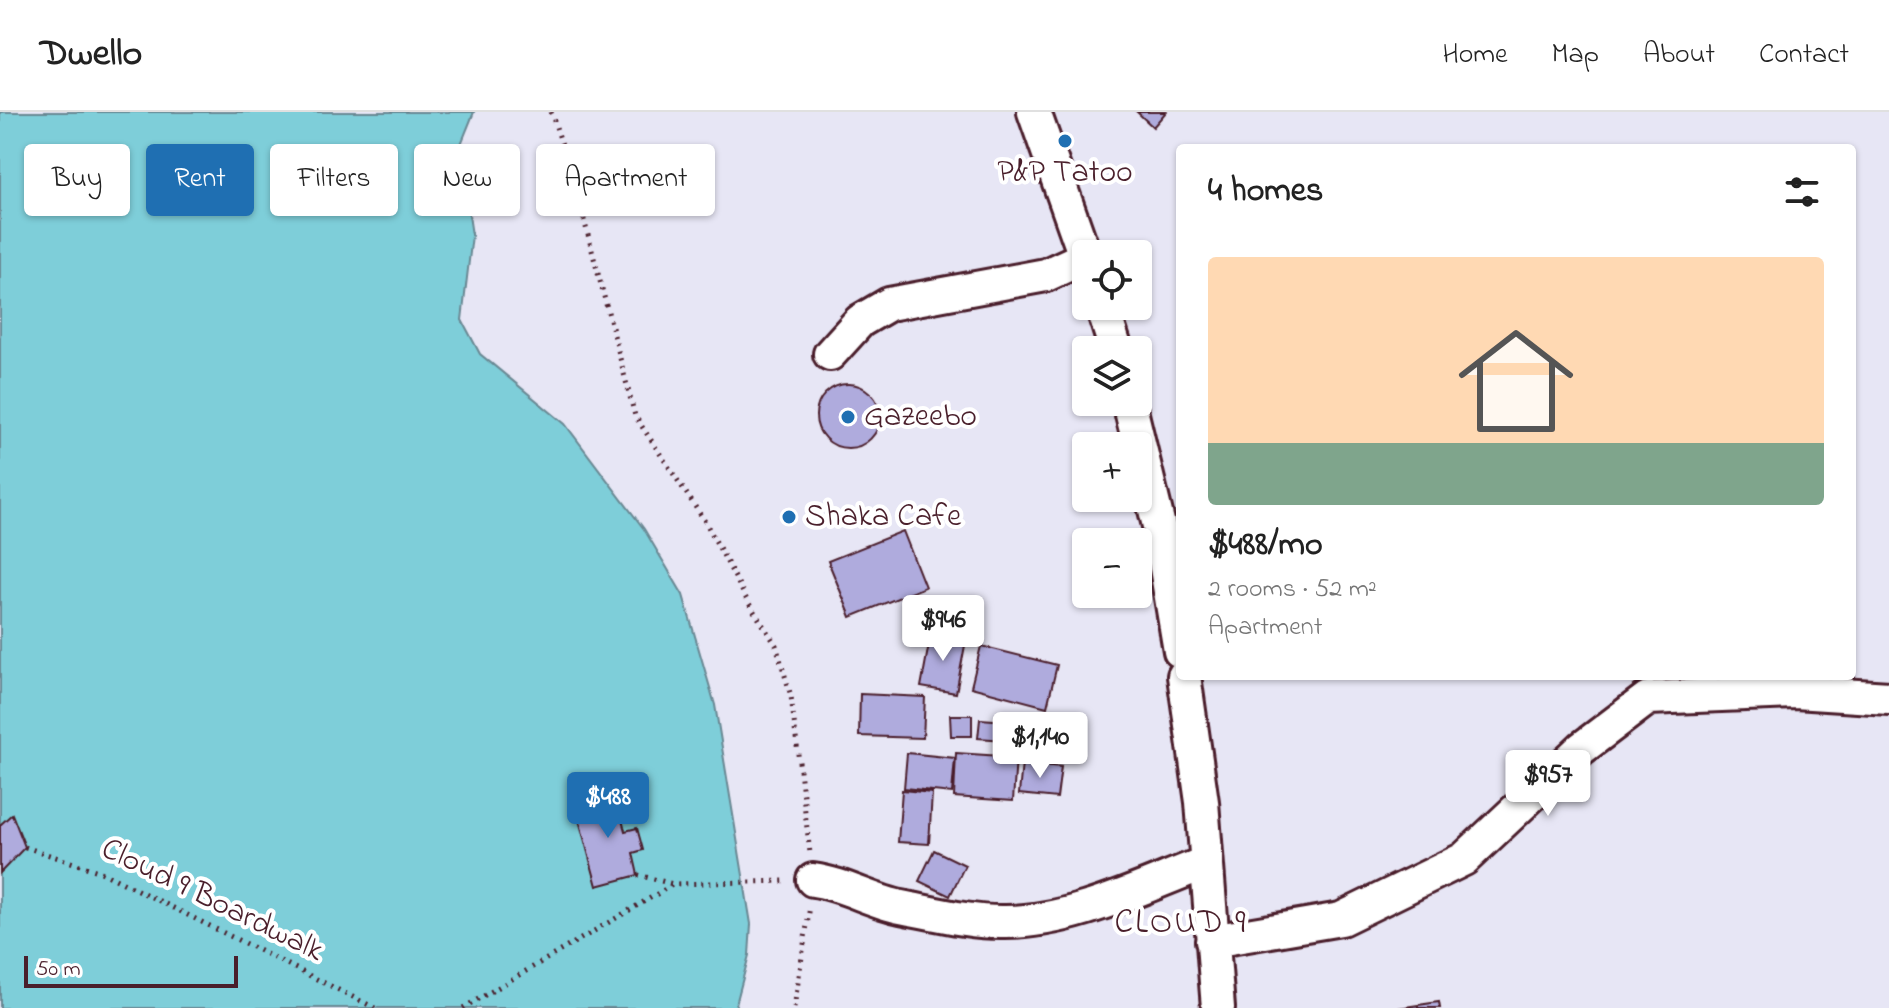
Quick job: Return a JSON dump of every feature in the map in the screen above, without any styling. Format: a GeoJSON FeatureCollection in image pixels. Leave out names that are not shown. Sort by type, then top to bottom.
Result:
{"type":"FeatureCollection","features":[{"type":"Feature","properties":{"kind":"street"},"geometry":{"type":"LineString","coordinates":[[1034,112],[1080,240]]}},
{"type":"Feature","properties":{"kind":"street"},"geometry":{"type":"LineString","coordinates":[[830,354],[860,321],[889,304],[1046,275],[1072,264]]}},
{"type":"Feature","properties":{"kind":"street"},"geometry":{"type":"LineString","coordinates":[[1132,416],[1159,526],[1176,627]]}},
{"type":"Feature","properties":{"kind":"street"},"geometry":{"type":"LineString","coordinates":[[1185,680],[1202,802],[1218,1008]]}},
{"type":"Feature","properties":{"kind":"street"},"geometry":{"type":"LineString","coordinates":[[1212,941],[1341,919],[1464,859],[1582,748],[1648,698],[1795,692],[1889,698]]}},
{"type":"Feature","properties":{"kind":"street"},"geometry":{"type":"LineString","coordinates":[[805,881],[842,886],[897,906],[1004,923],[1051,916],[1113,899],[1205,863]]}},
{"type":"Feature","properties":{"kind":"path"},"geometry":{"type":"LineString","coordinates":[[551,112],[563,146],[635,416],[706,523],[748,602],[776,645],[791,696],[805,881],[794,1008]]}},
{"type":"Feature","properties":{"kind":"path","name":"Cloud 9 Boardwalk"},"geometry":{"type":"LineString","coordinates":[[25,847],[101,872],[375,1008]]}},
{"type":"Feature","properties":{"kind":"path"},"geometry":{"type":"LineString","coordinates":[[638,875],[674,884],[805,881]]}},
{"type":"Feature","properties":{"kind":"path"},"geometry":{"type":"LineString","coordinates":[[463,1008],[674,884]]}},
{"type":"Feature","properties":{"kind":"water"},"geometry":{"type":"Polygon","coordinates":[[[0,112],[474,112],[461,144],[414,144],[414,216],[469,216],[472,235],[462,320],[480,354],[565,424],[644,529],[683,595],[715,705],[751,924],[749,955],[735,1008],[0,1008],[0,112]]]}},
{"type":"Feature","properties":{"kind":"building"},"geometry":{"type":"Polygon","coordinates":[[[1137,112],[1166,112],[1153,127],[1137,112]]]}},
{"type":"Feature","properties":{"kind":"building","name":"Gazeebo"},"geometry":{"type":"Polygon","coordinates":[[[842,384],[854,384],[871,393],[878,404],[878,428],[871,439],[854,448],[842,448],[830,443],[821,434],[816,422],[816,410],[821,398],[830,389],[842,384]]]}},
{"type":"Feature","properties":{"kind":"building"},"geometry":{"type":"Polygon","coordinates":[[[903,531],[925,587],[851,617],[828,561],[903,531]]]}},
{"type":"Feature","properties":{"kind":"building"},"geometry":{"type":"Polygon","coordinates":[[[931,633],[966,640],[956,693],[921,687],[931,633]]]}},
{"type":"Feature","properties":{"kind":"building"},"geometry":{"type":"Polygon","coordinates":[[[981,646],[1057,665],[1047,707],[971,687],[981,646]]]}},
{"type":"Feature","properties":{"kind":"building"},"geometry":{"type":"Polygon","coordinates":[[[860,694],[925,697],[923,738],[859,736],[860,694]]]}},
{"type":"Feature","properties":{"kind":"building"},"geometry":{"type":"Polygon","coordinates":[[[950,715],[972,715],[972,736],[951,736],[950,715]]]}},
{"type":"Feature","properties":{"kind":"building"},"geometry":{"type":"Polygon","coordinates":[[[980,719],[1007,721],[1005,740],[978,738],[980,719]]]}},
{"type":"Feature","properties":{"kind":"building"},"geometry":{"type":"Polygon","coordinates":[[[907,753],[955,758],[952,793],[904,788],[907,753]]]}},
{"type":"Feature","properties":{"kind":"building"},"geometry":{"type":"Polygon","coordinates":[[[956,753],[1016,757],[1013,801],[954,797],[956,753]]]}},
{"type":"Feature","properties":{"kind":"building"},"geometry":{"type":"Polygon","coordinates":[[[1022,763],[1061,767],[1057,798],[1019,794],[1022,763]]]}},
{"type":"Feature","properties":{"kind":"building"},"geometry":{"type":"Polygon","coordinates":[[[902,790],[932,793],[929,844],[898,842],[902,790]]]}},
{"type":"Feature","properties":{"kind":"building"},"geometry":{"type":"Polygon","coordinates":[[[615,794],[625,831],[637,828],[643,850],[633,853],[638,875],[597,886],[575,805],[615,794]]]}},
{"type":"Feature","properties":{"kind":"building"},"geometry":{"type":"Polygon","coordinates":[[[12,814],[25,847],[0,873],[0,825],[12,814]]]}},
{"type":"Feature","properties":{"kind":"building"},"geometry":{"type":"Polygon","coordinates":[[[934,850],[965,865],[950,896],[919,881],[934,850]]]}},
{"type":"Feature","properties":{"kind":"building"},"geometry":{"type":"Polygon","coordinates":[[[1439,1002],[1440,1008],[1398,1008],[1439,1002]]]}},
{"type":"Feature","properties":{"kind":"place","name":"P&P Tatoo"},"geometry":{"type":"Point","coordinates":[1065,141]}},
{"type":"Feature","properties":{"kind":"place","name":"Gazeebo"},"geometry":{"type":"Point","coordinates":[848,417]}},
{"type":"Feature","properties":{"kind":"place","name":"Shaka Cafe"},"geometry":{"type":"Point","coordinates":[789,517]}},
{"type":"Feature","properties":{"kind":"district","name":"CLOUD 9"},"geometry":{"type":"Point","coordinates":[1181,924]}}]}
